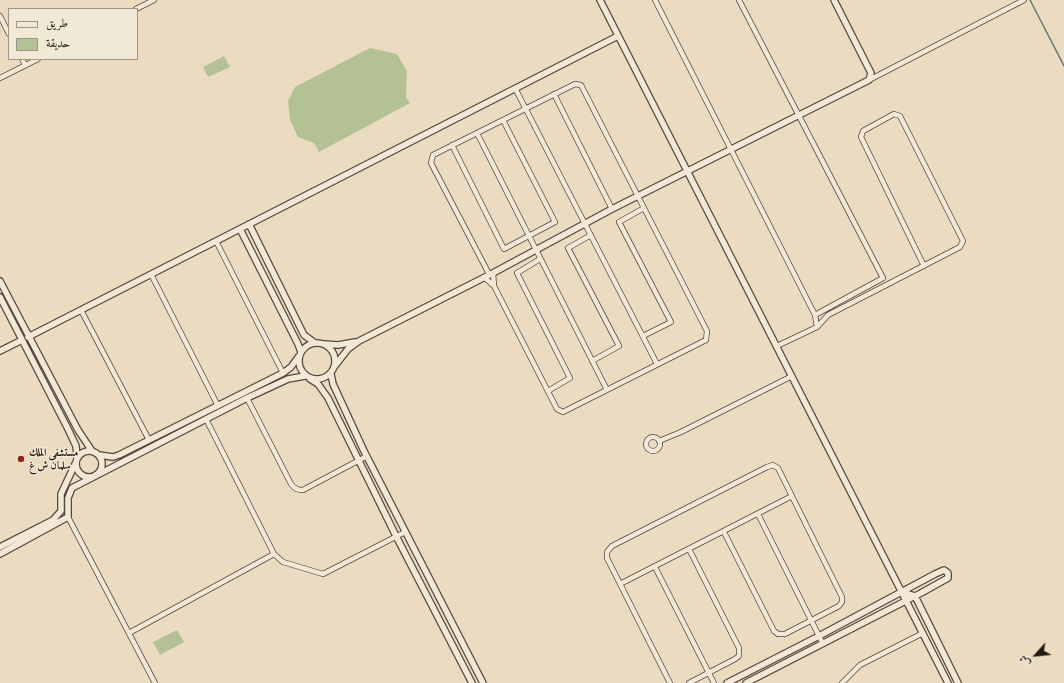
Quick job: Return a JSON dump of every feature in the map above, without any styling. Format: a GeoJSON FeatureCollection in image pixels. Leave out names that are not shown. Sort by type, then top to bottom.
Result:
{"type":"FeatureCollection","features":[{"type":"Feature","properties":{"kind":"street"},"geometry":{"type":"LineString","coordinates":[[138,8],[154,0]]}},
{"type":"Feature","properties":{"kind":"street"},"geometry":{"type":"LineString","coordinates":[[600,0],[948,683]]}},
{"type":"Feature","properties":{"kind":"street"},"geometry":{"type":"LineString","coordinates":[[655,0],[815,315],[817,327]]}},
{"type":"Feature","properties":{"kind":"street"},"geometry":{"type":"LineString","coordinates":[[740,0],[883,278],[892,282]]}},
{"type":"Feature","properties":{"kind":"street"},"geometry":{"type":"LineString","coordinates":[[834,0],[872,73],[868,80]]}},
{"type":"Feature","properties":{"kind":"street"},"geometry":{"type":"LineString","coordinates":[[482,683],[367,456],[333,384],[331,374],[334,367],[348,349],[359,341],[489,275],[612,209],[799,116],[1024,0]]}},
{"type":"Feature","properties":{"kind":"street"},"geometry":{"type":"LineString","coordinates":[[0,16],[8,32]]}},
{"type":"Feature","properties":{"kind":"street"},"geometry":{"type":"LineString","coordinates":[[28,337],[618,36]]}},
{"type":"Feature","properties":{"kind":"street"},"geometry":{"type":"LineString","coordinates":[[22,60],[25,66]]}},
{"type":"Feature","properties":{"kind":"street"},"geometry":{"type":"LineString","coordinates":[[0,78],[36,60]]}},
{"type":"Feature","properties":{"kind":"street"},"geometry":{"type":"LineString","coordinates":[[575,84],[581,85],[707,331],[706,340],[562,412],[557,410],[432,163],[433,155],[526,108],[575,84]]}},
{"type":"Feature","properties":{"kind":"street"},"geometry":{"type":"LineString","coordinates":[[515,88],[657,364]]}},
{"type":"Feature","properties":{"kind":"street"},"geometry":{"type":"LineString","coordinates":[[554,94],[612,209]]}},
{"type":"Feature","properties":{"kind":"street"},"geometry":{"type":"LineString","coordinates":[[777,346],[817,327],[828,315],[924,266],[960,247],[963,241],[900,116],[894,114],[863,130],[861,138],[924,266]]}},
{"type":"Feature","properties":{"kind":"street"},"geometry":{"type":"LineString","coordinates":[[452,146],[504,248],[529,236],[555,222],[503,120]]}},
{"type":"Feature","properties":{"kind":"street"},"geometry":{"type":"LineString","coordinates":[[477,133],[606,390]]}},
{"type":"Feature","properties":{"kind":"street"},"geometry":{"type":"LineString","coordinates":[[643,336],[671,322],[619,222],[644,208]]}},
{"type":"Feature","properties":{"kind":"street"},"geometry":{"type":"LineString","coordinates":[[248,224],[304,335],[315,343]]}},
{"type":"Feature","properties":{"kind":"street"},"geometry":{"type":"LineString","coordinates":[[240,229],[298,344],[300,354],[299,367],[307,377],[318,384],[328,398],[396,536],[472,683]]}},
{"type":"Feature","properties":{"kind":"street"},"geometry":{"type":"LineString","coordinates":[[591,235],[568,248],[619,346],[592,361]]}},
{"type":"Feature","properties":{"kind":"street"},"geometry":{"type":"LineString","coordinates":[[216,241],[283,373]]}},
{"type":"Feature","properties":{"kind":"street"},"geometry":{"type":"LineString","coordinates":[[540,259],[518,273],[570,378],[548,391]]}},
{"type":"Feature","properties":{"kind":"street"},"geometry":{"type":"LineString","coordinates":[[151,274],[218,406]]}},
{"type":"Feature","properties":{"kind":"street"},"geometry":{"type":"LineString","coordinates":[[489,275],[494,286]]}},
{"type":"Feature","properties":{"kind":"street"},"geometry":{"type":"LineString","coordinates":[[815,315],[883,278]]}},
{"type":"Feature","properties":{"kind":"street"},"geometry":{"type":"LineString","coordinates":[[0,281],[78,430],[92,451],[99,455],[112,457],[283,373],[291,367],[306,346],[315,343],[338,345],[359,341]]}},
{"type":"Feature","properties":{"kind":"street"},"geometry":{"type":"LineString","coordinates":[[0,297],[76,446],[77,470],[83,475],[95,475],[102,466],[99,455]]}},
{"type":"Feature","properties":{"kind":"street"},"geometry":{"type":"LineString","coordinates":[[81,310],[149,440]]}},
{"type":"Feature","properties":{"kind":"street"},"geometry":{"type":"LineString","coordinates":[[0,351],[22,340]]}},
{"type":"Feature","properties":{"kind":"street"},"geometry":{"type":"LineString","coordinates":[[323,344],[332,351],[335,362],[334,367]]}},
{"type":"Feature","properties":{"kind":"street"},"geometry":{"type":"LineString","coordinates":[[155,683],[68,517],[68,498],[72,488],[247,398],[288,379],[307,377],[321,379],[331,374]]}},
{"type":"Feature","properties":{"kind":"street"},"geometry":{"type":"LineString","coordinates":[[659,441],[681,432],[792,376]]}},
{"type":"Feature","properties":{"kind":"street"},"geometry":{"type":"LineString","coordinates":[[247,398],[290,484],[298,490],[304,490],[367,456]]}},
{"type":"Feature","properties":{"kind":"street"},"geometry":{"type":"LineString","coordinates":[[206,419],[274,554],[283,562],[323,574],[405,532]]}},
{"type":"Feature","properties":{"kind":"street"},"geometry":{"type":"LineString","coordinates":[[0,547],[53,520],[61,511],[61,494],[77,459],[84,452],[92,451]]}},
{"type":"Feature","properties":{"kind":"street"},"geometry":{"type":"LineString","coordinates":[[670,683],[607,558],[607,552],[612,546],[767,467],[773,465],[778,468],[842,597],[842,602],[839,606],[785,634],[778,634],[774,631],[724,532]]}},
{"type":"Feature","properties":{"kind":"street"},"geometry":{"type":"LineString","coordinates":[[620,584],[792,496]]}},
{"type":"Feature","properties":{"kind":"street"},"geometry":{"type":"LineString","coordinates":[[758,514],[823,644]]}},
{"type":"Feature","properties":{"kind":"street"},"geometry":{"type":"LineString","coordinates":[[0,554],[68,517]]}},
{"type":"Feature","properties":{"kind":"street"},"geometry":{"type":"LineString","coordinates":[[689,550],[739,648],[739,656],[735,659],[689,683]]}},
{"type":"Feature","properties":{"kind":"street"},"geometry":{"type":"LineString","coordinates":[[129,634],[274,554]]}},
{"type":"Feature","properties":{"kind":"street"},"geometry":{"type":"LineString","coordinates":[[655,567],[714,683]]}},
{"type":"Feature","properties":{"kind":"street"},"geometry":{"type":"LineString","coordinates":[[727,683],[944,570],[948,573],[948,578],[915,596],[746,683]]}},
{"type":"Feature","properties":{"kind":"street"},"geometry":{"type":"LineString","coordinates":[[901,592],[915,596],[958,683]]}},
{"type":"Feature","properties":{"kind":"street"},"geometry":{"type":"LineString","coordinates":[[842,683],[860,665],[922,633]]}},
{"type":"Feature","properties":{"kind":"green space"},"geometry":{"type":"Polygon","coordinates":[[[370,48],[397,54],[407,71],[406,98],[410,103],[319,152],[314,143],[298,137],[290,120],[288,101],[295,87],[370,48]]]}},
{"type":"Feature","properties":{"kind":"green space"},"geometry":{"type":"Polygon","coordinates":[[[224,56],[230,67],[208,77],[203,67],[224,56]]]}},
{"type":"Feature","properties":{"kind":"green space"},"geometry":{"type":"Polygon","coordinates":[[[177,630],[184,642],[160,655],[153,642],[177,630]]]}},
{"type":"Feature","properties":{"kind":"waterway"},"geometry":{"type":"LineString","coordinates":[[1030,0],[1064,66]]}},
{"type":"Feature","properties":{"kind":"place","name":"مستشفى الملك سلمان ش غ"},"geometry":{"type":"Point","coordinates":[21,459]}}]}
